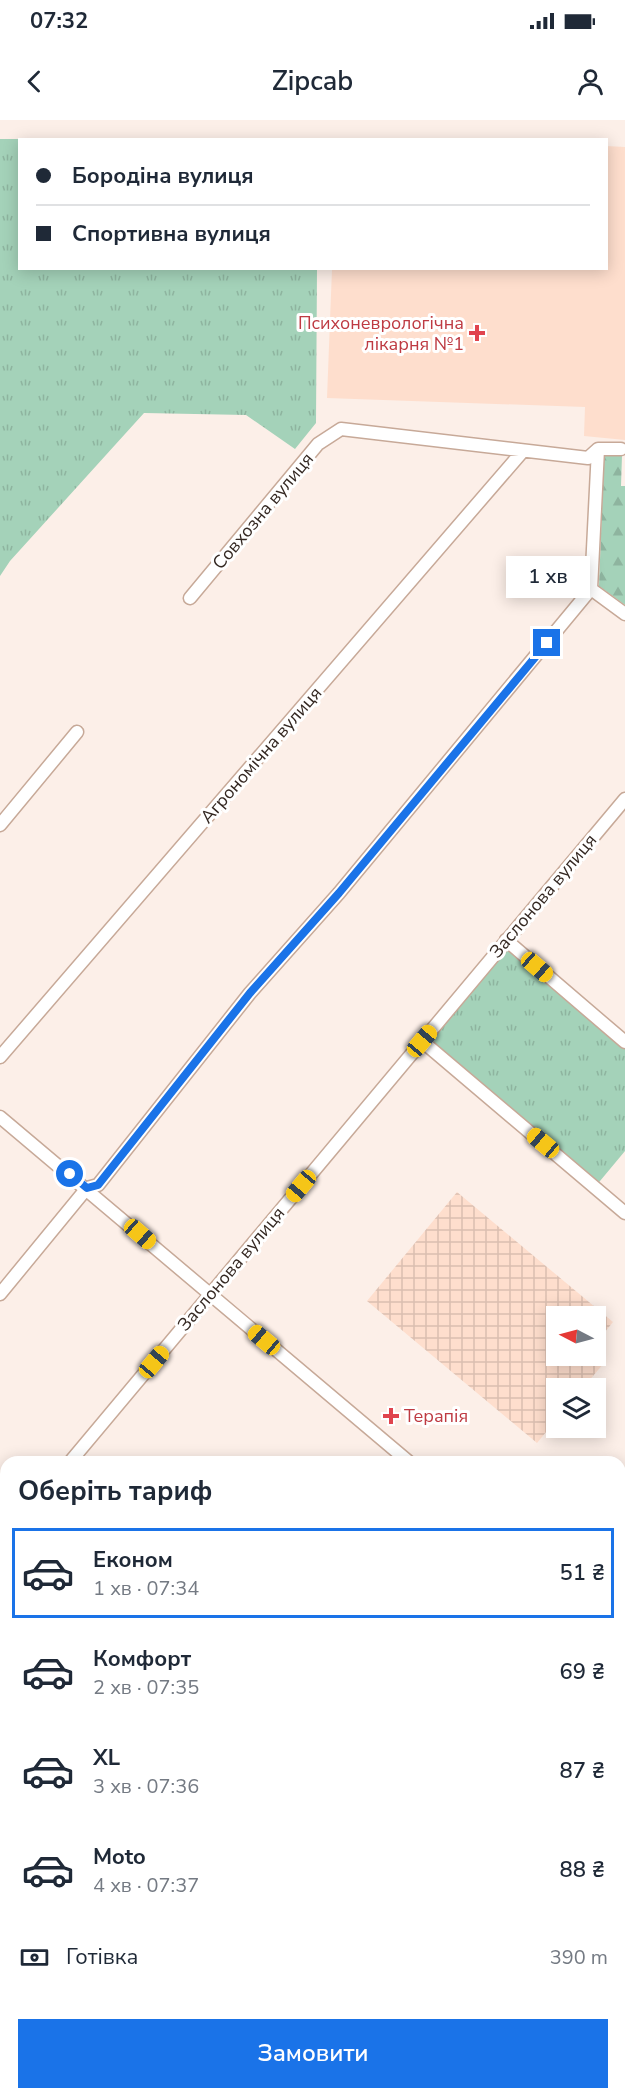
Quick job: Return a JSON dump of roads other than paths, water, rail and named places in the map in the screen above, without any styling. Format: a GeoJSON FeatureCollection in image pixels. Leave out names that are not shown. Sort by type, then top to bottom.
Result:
{"type":"FeatureCollection","features":[{"type":"Feature","properties":{"kind":"street","name":"Совхозна вулиця"},"geometry":{"type":"LineString","coordinates":[[190,598],[318,444],[341,429],[522,452]]}},
{"type":"Feature","properties":{"kind":"street"},"geometry":{"type":"LineString","coordinates":[[0,1294],[87,1188],[98,1185],[250,993],[339,893],[591,589],[598,449]]}},
{"type":"Feature","properties":{"kind":"street"},"geometry":{"type":"LineString","coordinates":[[522,452],[588,458],[598,449],[621,449]]}},
{"type":"Feature","properties":{"kind":"street","name":"Агрономічна вулиця"},"geometry":{"type":"LineString","coordinates":[[0,1057],[522,452]]}},
{"type":"Feature","properties":{"kind":"street"},"geometry":{"type":"LineString","coordinates":[[591,589],[625,614]]}},
{"type":"Feature","properties":{"kind":"street"},"geometry":{"type":"LineString","coordinates":[[0,825],[77,732]]}},
{"type":"Feature","properties":{"kind":"street","name":"Заслонова вулиця"},"geometry":{"type":"LineString","coordinates":[[75,1456],[625,799]]}},
{"type":"Feature","properties":{"kind":"street"},"geometry":{"type":"LineString","coordinates":[[506,940],[625,1042]]}},
{"type":"Feature","properties":{"kind":"street"},"geometry":{"type":"LineString","coordinates":[[422,1041],[625,1213]]}},
{"type":"Feature","properties":{"kind":"street"},"geometry":{"type":"LineString","coordinates":[[0,1117],[87,1188],[402,1456]]}},
{"type":"Feature","properties":{"kind":"place","name":"Психоневрологічна лікарня №1"},"geometry":{"type":"Point","coordinates":[477,333]}},
{"type":"Feature","properties":{"kind":"place","name":"Терапія"},"geometry":{"type":"Point","coordinates":[391,1416]}}]}
